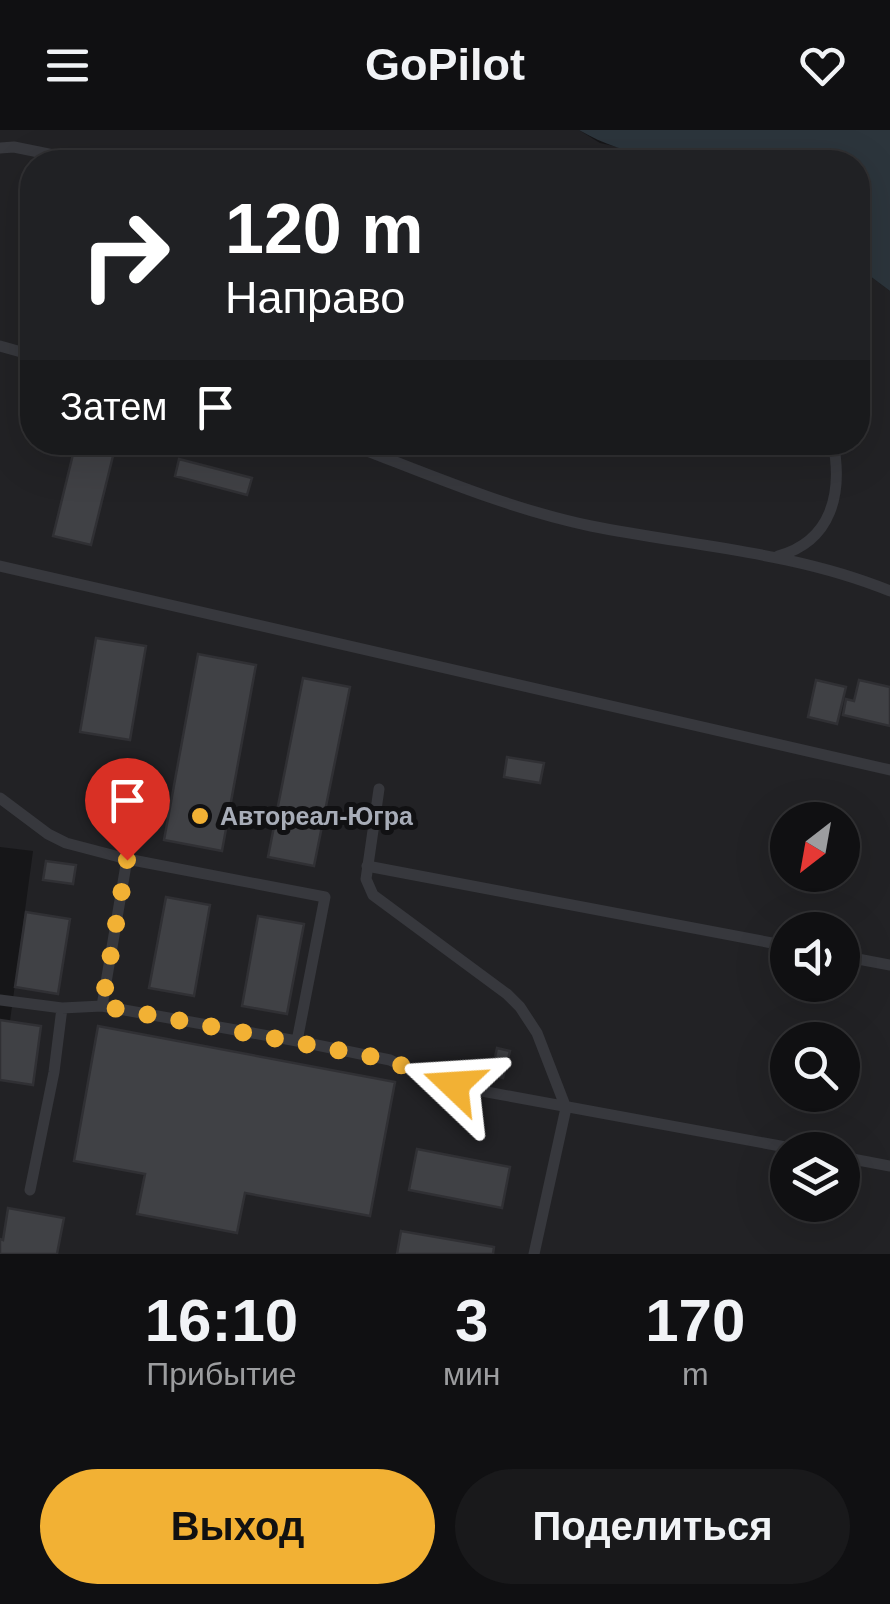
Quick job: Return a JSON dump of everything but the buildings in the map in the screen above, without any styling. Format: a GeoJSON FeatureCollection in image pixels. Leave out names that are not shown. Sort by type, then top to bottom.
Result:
{"type":"FeatureCollection","features":[{"type":"Feature","properties":{"kind":"lane"},"geometry":{"type":"LineString","coordinates":[[0,148],[29,150]]}},
{"type":"Feature","properties":{"kind":"lane"},"geometry":{"type":"LineString","coordinates":[[377,455],[527,510],[846,573],[890,591]]}},
{"type":"Feature","properties":{"kind":"lane"},"geometry":{"type":"LineString","coordinates":[[774,557],[798,550],[814,540],[824,526],[836,481],[834,455]]}},
{"type":"Feature","properties":{"kind":"lane"},"geometry":{"type":"LineString","coordinates":[[0,566],[890,770]]}},
{"type":"Feature","properties":{"kind":"lane"},"geometry":{"type":"LineString","coordinates":[[379,789],[366,879],[373,895],[520,1006],[537,1033],[566,1108],[534,1254]]}},
{"type":"Feature","properties":{"kind":"lane"},"geometry":{"type":"LineString","coordinates":[[0,798],[66,843],[127,860],[325,897],[297,1040]]}},
{"type":"Feature","properties":{"kind":"lane"},"geometry":{"type":"LineString","coordinates":[[102,1006],[127,860]]}},
{"type":"Feature","properties":{"kind":"lane"},"geometry":{"type":"LineString","coordinates":[[367,866],[770,943]]}},
{"type":"Feature","properties":{"kind":"lane"},"geometry":{"type":"LineString","coordinates":[[860,959],[890,965]]}},
{"type":"Feature","properties":{"kind":"lane"},"geometry":{"type":"LineString","coordinates":[[0,1000],[62,1008],[102,1006],[297,1040],[390,1060],[432,1080],[770,1144]]}},
{"type":"Feature","properties":{"kind":"lane"},"geometry":{"type":"LineString","coordinates":[[30,1190],[54,1072],[62,1008]]}},
{"type":"Feature","properties":{"kind":"lane"},"geometry":{"type":"LineString","coordinates":[[860,1160],[890,1166]]}},
{"type":"Feature","properties":{"kind":"shaded area"},"geometry":{"type":"Polygon","coordinates":[[[0,130],[579,130],[600,143],[631,150],[20,150],[20,455],[870,455],[870,276],[890,291],[890,1254],[0,1254],[0,1020],[10,1021],[33,851],[0,847],[0,130]]]}},
{"type":"Feature","properties":{"kind":"shaded area"},"geometry":{"type":"Polygon","coordinates":[[[579,130],[890,130],[890,291],[870,276],[870,150],[628,150],[579,130]]]}},
{"type":"Feature","properties":{"kind":"place","name":"Автореал-Югра"},"geometry":{"type":"Point","coordinates":[200,816]}},
{"type":"Feature","properties":{"kind":"route"},"geometry":{"type":"LineString","coordinates":[[127,860],[102,1006],[390,1060],[432,1080],[454,1085]]}}]}
